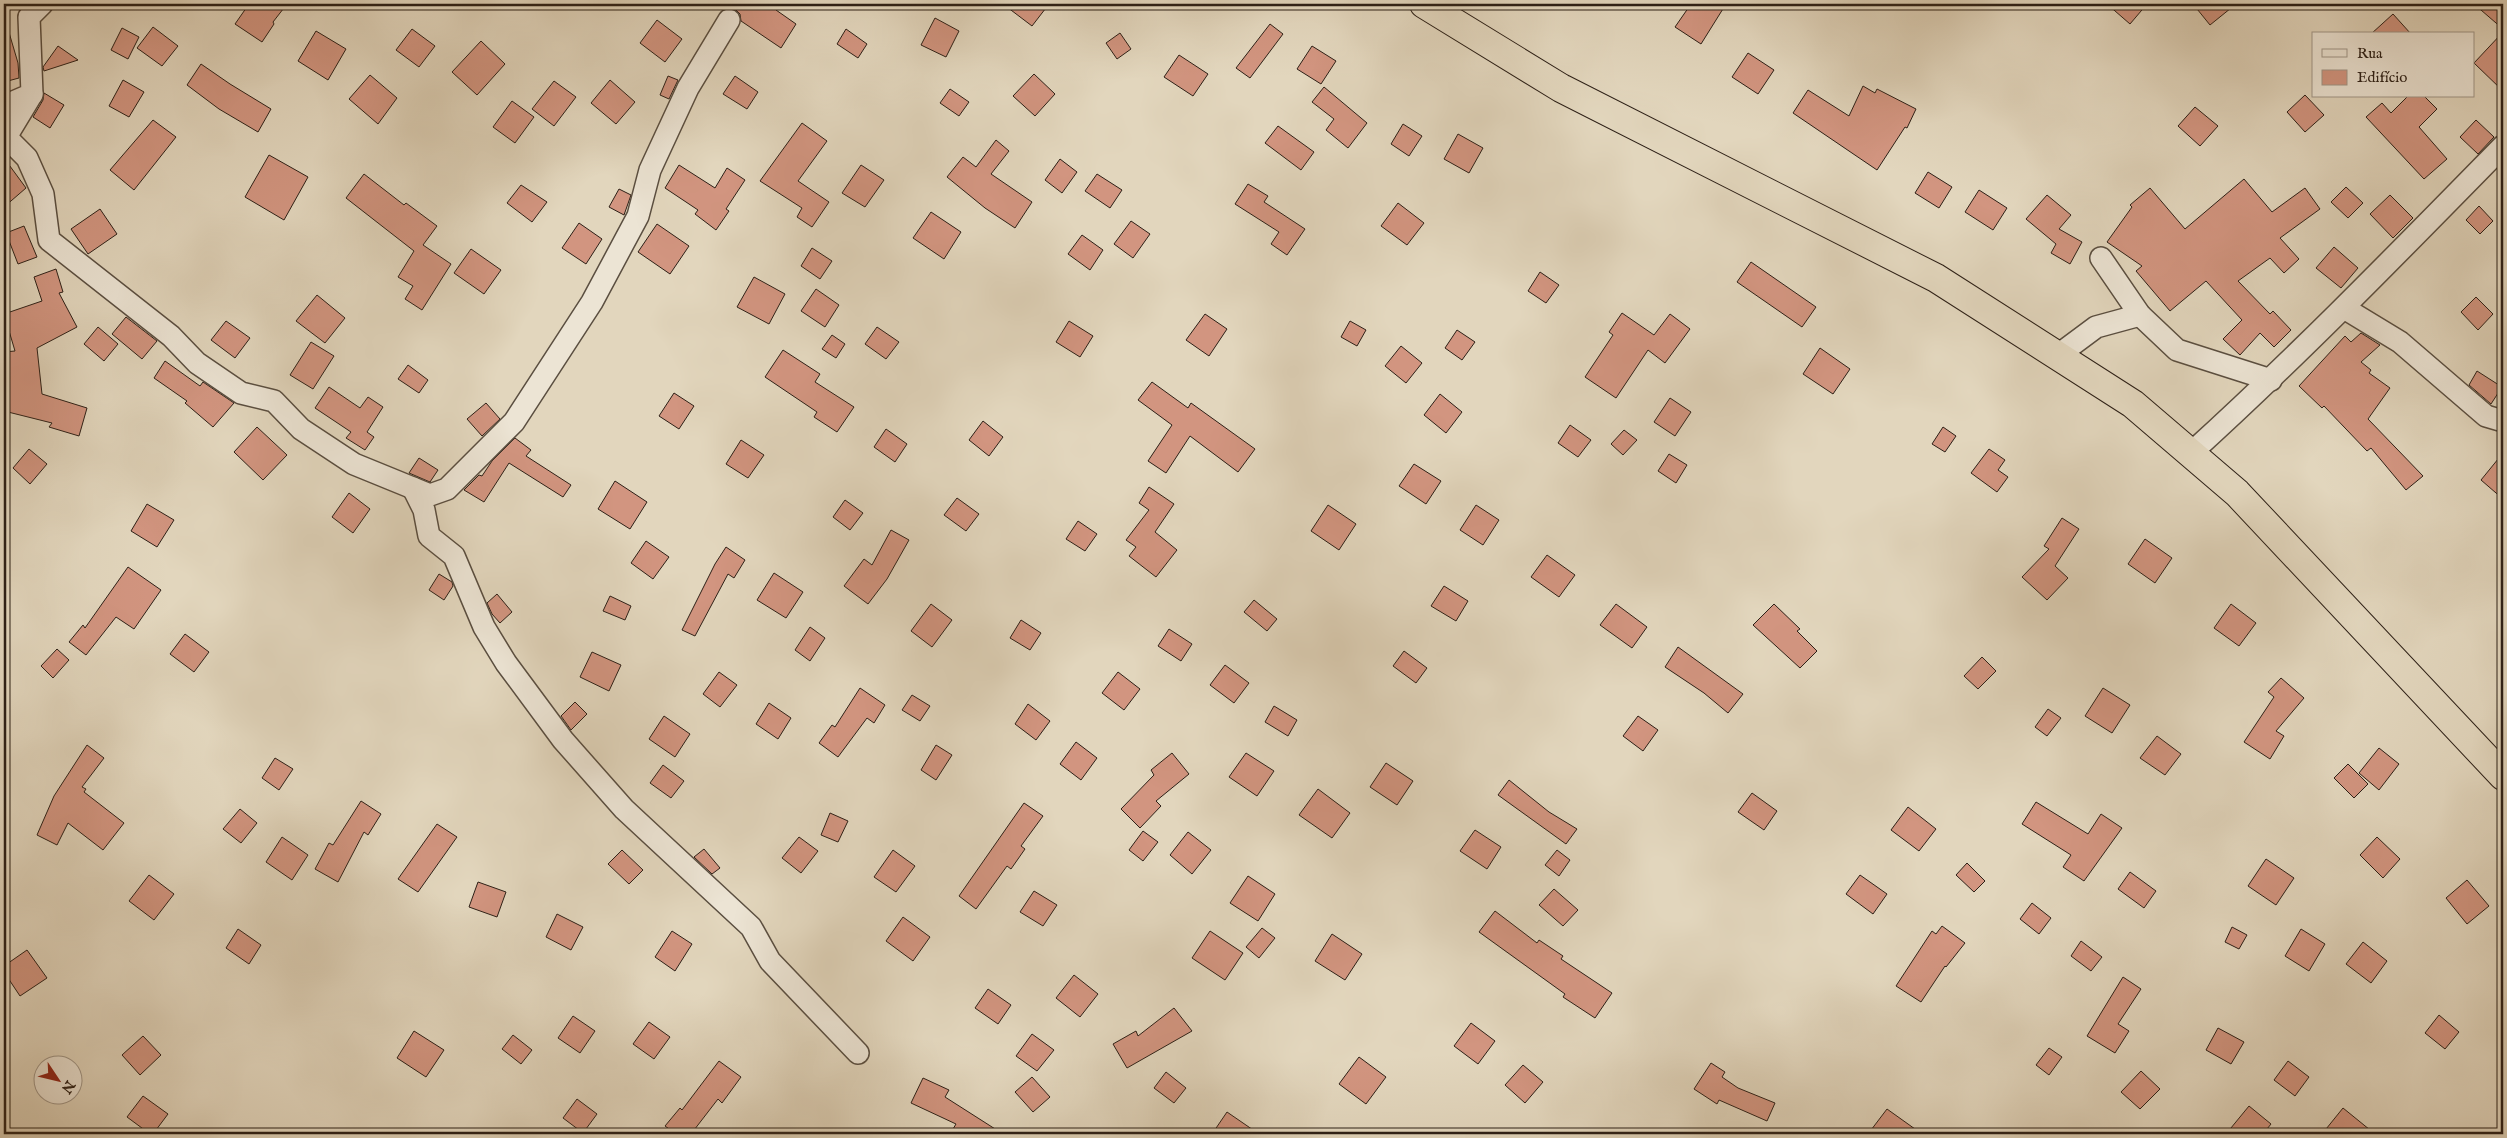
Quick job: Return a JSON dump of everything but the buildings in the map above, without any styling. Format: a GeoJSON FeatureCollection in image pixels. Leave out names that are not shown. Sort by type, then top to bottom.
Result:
{"type":"FeatureCollection","features":[{"type":"Feature","properties":{"kind":"highway"},"geometry":{"type":"LineString","coordinates":[[1424,4],[1561,88],[1936,278],[2133,404],[2237,493],[2503,776]]}},
{"type":"Feature","properties":{"kind":"street"},"geometry":{"type":"LineString","coordinates":[[42,4],[29,17],[32,94],[6,137],[27,158],[43,194],[49,240],[171,336],[197,363],[241,393],[274,401],[301,429],[354,464],[430,495],[447,489],[514,422],[592,302],[638,216],[650,170],[688,88],[729,20]]}},
{"type":"Feature","properties":{"kind":"street"},"geometry":{"type":"LineString","coordinates":[[4,106],[32,94]]}},
{"type":"Feature","properties":{"kind":"street"},"geometry":{"type":"LineString","coordinates":[[2191,453],[2271,380],[2503,146]]}},
{"type":"Feature","properties":{"kind":"street"},"geometry":{"type":"LineString","coordinates":[[2101,258],[2140,315],[2177,350],[2271,380]]}},
{"type":"Feature","properties":{"kind":"street"},"geometry":{"type":"LineString","coordinates":[[2344,308],[2400,342],[2486,416],[2503,421]]}},
{"type":"Feature","properties":{"kind":"street"},"geometry":{"type":"LineString","coordinates":[[2057,356],[2096,327],[2140,315]]}},
{"type":"Feature","properties":{"kind":"street"},"geometry":{"type":"LineString","coordinates":[[414,488],[424,510],[429,536],[454,556],[484,627],[506,663],[563,740],[624,809],[751,927],[770,961],[858,1054]]}}]}
